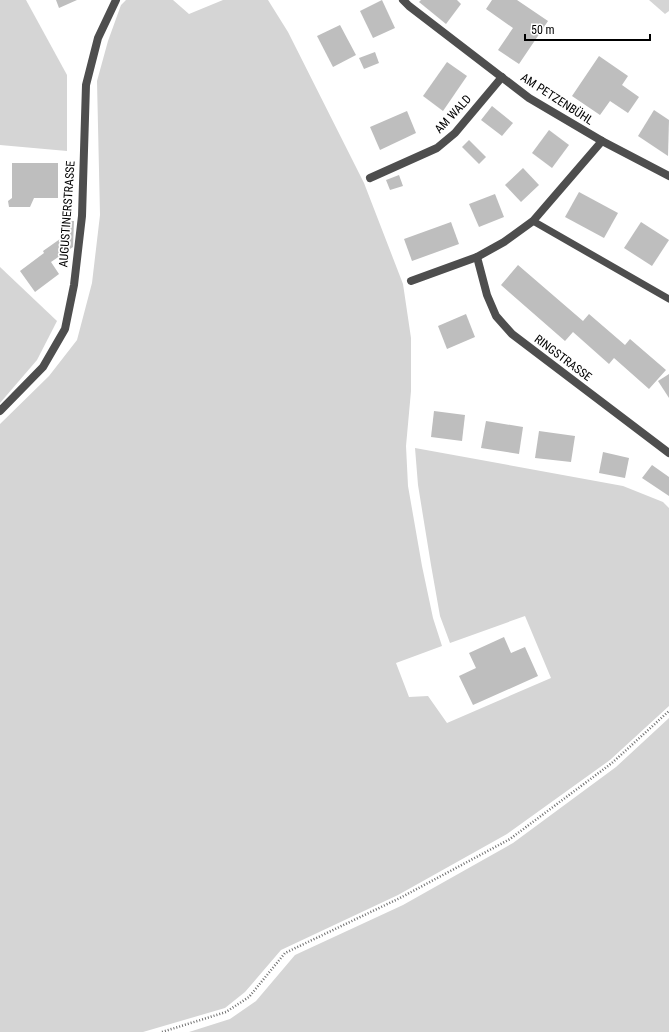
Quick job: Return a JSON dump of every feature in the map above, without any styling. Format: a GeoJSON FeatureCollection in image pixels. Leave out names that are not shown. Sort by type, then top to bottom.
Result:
{"type":"FeatureCollection","features":[{"type":"Feature","properties":{"kind":"street","name":"AUGUSTINERSTRASSE"},"geometry":{"type":"LineString","coordinates":[[0,411],[43,367],[65,329],[74,285],[82,216],[86,85],[98,38],[116,0]]}},
{"type":"Feature","properties":{"kind":"street","name":"AM PETZENBÜHL"},"geometry":{"type":"LineString","coordinates":[[403,0],[529,98],[602,141],[669,176]]}},
{"type":"Feature","properties":{"kind":"street","name":"AM WALD"},"geometry":{"type":"LineString","coordinates":[[370,178],[437,148],[454,133],[502,77]]}},
{"type":"Feature","properties":{"kind":"street"},"geometry":{"type":"LineString","coordinates":[[411,281],[477,257],[504,242],[533,221],[602,141]]}},
{"type":"Feature","properties":{"kind":"street","name":"RINGSTRASSE"},"geometry":{"type":"LineString","coordinates":[[477,257],[487,295],[496,316],[512,334],[669,453]]}},
{"type":"Feature","properties":{"kind":"lane"},"geometry":{"type":"LineString","coordinates":[[533,221],[669,299]]}},
{"type":"Feature","properties":{"kind":"path"},"geometry":{"type":"LineString","coordinates":[[162,1032],[226,1012],[249,997],[285,953],[400,898],[510,839],[612,763],[669,712]]}},
{"type":"Feature","properties":{"kind":"shaded area"},"geometry":{"type":"Polygon","coordinates":[[[0,0],[26,0],[67,75],[67,151],[0,145],[0,0]]]}},
{"type":"Feature","properties":{"kind":"shaded area"},"geometry":{"type":"Polygon","coordinates":[[[126,0],[173,0],[189,14],[223,0],[268,0],[288,32],[364,183],[403,284],[411,338],[411,391],[406,446],[408,486],[433,618],[442,646],[396,663],[409,697],[428,696],[447,723],[551,678],[525,616],[450,643],[440,616],[418,485],[415,448],[623,486],[663,502],[669,508],[669,706],[610,760],[507,834],[398,895],[281,950],[245,992],[225,1008],[143,1032],[0,1032],[0,424],[49,376],[77,340],[92,283],[100,215],[97,81],[108,41],[121,5],[126,0]]]}},
{"type":"Feature","properties":{"kind":"shaded area"},"geometry":{"type":"Polygon","coordinates":[[[649,0],[669,0],[669,11],[665,14],[649,0]]]}},
{"type":"Feature","properties":{"kind":"shaded area"},"geometry":{"type":"Polygon","coordinates":[[[0,267],[57,321],[37,360],[0,403],[0,267]]]}},
{"type":"Feature","properties":{"kind":"shaded area"},"geometry":{"type":"Polygon","coordinates":[[[669,718],[669,1032],[189,1032],[230,1019],[256,1001],[295,955],[403,905],[513,843],[616,767],[669,718]]]}},
{"type":"Feature","properties":{"kind":"building"},"geometry":{"type":"Polygon","coordinates":[[[56,0],[77,0],[59,8],[56,0]]]}},
{"type":"Feature","properties":{"kind":"building"},"geometry":{"type":"Polygon","coordinates":[[[382,0],[395,28],[373,38],[360,11],[382,0]]]}},
{"type":"Feature","properties":{"kind":"building"},"geometry":{"type":"Polygon","coordinates":[[[421,0],[457,0],[461,4],[446,24],[419,2],[421,0]]]}},
{"type":"Feature","properties":{"kind":"building"},"geometry":{"type":"Polygon","coordinates":[[[492,0],[517,0],[548,21],[519,64],[498,50],[513,28],[486,9],[492,0]]]}},
{"type":"Feature","properties":{"kind":"building"},"geometry":{"type":"Polygon","coordinates":[[[340,25],[356,55],[333,67],[317,36],[340,25]]]}},
{"type":"Feature","properties":{"kind":"building"},"geometry":{"type":"Polygon","coordinates":[[[375,52],[379,63],[364,69],[359,58],[375,52]]]}},
{"type":"Feature","properties":{"kind":"building"},"geometry":{"type":"Polygon","coordinates":[[[599,56],[628,76],[622,85],[639,97],[628,113],[610,101],[600,115],[572,96],[599,56]]]}},
{"type":"Feature","properties":{"kind":"building"},"geometry":{"type":"Polygon","coordinates":[[[447,62],[467,76],[443,111],[423,96],[447,62]]]}},
{"type":"Feature","properties":{"kind":"building"},"geometry":{"type":"Polygon","coordinates":[[[492,106],[513,123],[502,136],[481,120],[492,106]]]}},
{"type":"Feature","properties":{"kind":"building"},"geometry":{"type":"Polygon","coordinates":[[[654,110],[669,120],[668,156],[638,136],[654,110]]]}},
{"type":"Feature","properties":{"kind":"building"},"geometry":{"type":"Polygon","coordinates":[[[407,111],[416,133],[380,150],[370,127],[407,111]]]}},
{"type":"Feature","properties":{"kind":"building"},"geometry":{"type":"Polygon","coordinates":[[[549,130],[569,145],[552,168],[532,153],[549,130]]]}},
{"type":"Feature","properties":{"kind":"building"},"geometry":{"type":"Polygon","coordinates":[[[469,140],[486,157],[479,164],[462,147],[469,140]]]}},
{"type":"Feature","properties":{"kind":"building"},"geometry":{"type":"Polygon","coordinates":[[[12,163],[58,163],[58,198],[34,198],[30,207],[9,207],[8,201],[12,198],[12,163]]]}},
{"type":"Feature","properties":{"kind":"building"},"geometry":{"type":"Polygon","coordinates":[[[523,168],[539,185],[521,202],[505,185],[523,168]]]}},
{"type":"Feature","properties":{"kind":"building"},"geometry":{"type":"Polygon","coordinates":[[[399,175],[403,186],[390,190],[386,180],[399,175]]]}},
{"type":"Feature","properties":{"kind":"building"},"geometry":{"type":"Polygon","coordinates":[[[579,192],[618,213],[604,238],[565,217],[579,192]]]}},
{"type":"Feature","properties":{"kind":"building"},"geometry":{"type":"Polygon","coordinates":[[[495,194],[504,217],[479,227],[469,204],[495,194]]]}},
{"type":"Feature","properties":{"kind":"building"},"geometry":{"type":"Polygon","coordinates":[[[60,221],[74,221],[73,247],[51,262],[59,274],[35,292],[20,271],[44,253],[43,251],[60,239],[60,221]]]}},
{"type":"Feature","properties":{"kind":"building"},"geometry":{"type":"Polygon","coordinates":[[[451,222],[459,244],[412,261],[404,239],[451,222]]]}},
{"type":"Feature","properties":{"kind":"building"},"geometry":{"type":"Polygon","coordinates":[[[641,222],[669,240],[652,266],[624,248],[641,222]]]}},
{"type":"Feature","properties":{"kind":"building"},"geometry":{"type":"Polygon","coordinates":[[[518,265],[583,321],[589,314],[625,345],[630,339],[666,370],[649,389],[614,358],[609,364],[573,332],[565,341],[501,285],[518,265]]]}},
{"type":"Feature","properties":{"kind":"building"},"geometry":{"type":"Polygon","coordinates":[[[466,314],[475,337],[447,349],[438,326],[466,314]]]}},
{"type":"Feature","properties":{"kind":"building"},"geometry":{"type":"Polygon","coordinates":[[[669,374],[669,398],[658,381],[669,374]]]}},
{"type":"Feature","properties":{"kind":"building"},"geometry":{"type":"Polygon","coordinates":[[[434,411],[465,415],[462,441],[431,437],[434,411]]]}},
{"type":"Feature","properties":{"kind":"building"},"geometry":{"type":"Polygon","coordinates":[[[486,421],[523,427],[519,454],[481,448],[486,421]]]}},
{"type":"Feature","properties":{"kind":"building"},"geometry":{"type":"Polygon","coordinates":[[[539,431],[575,436],[571,462],[535,458],[539,431]]]}},
{"type":"Feature","properties":{"kind":"building"},"geometry":{"type":"Polygon","coordinates":[[[603,452],[629,458],[625,478],[599,473],[603,452]]]}},
{"type":"Feature","properties":{"kind":"building"},"geometry":{"type":"Polygon","coordinates":[[[652,465],[669,477],[669,496],[642,478],[652,465]]]}},
{"type":"Feature","properties":{"kind":"building"},"geometry":{"type":"Polygon","coordinates":[[[504,637],[511,653],[525,647],[538,676],[473,705],[459,676],[476,668],[469,653],[504,637]]]}}]}
